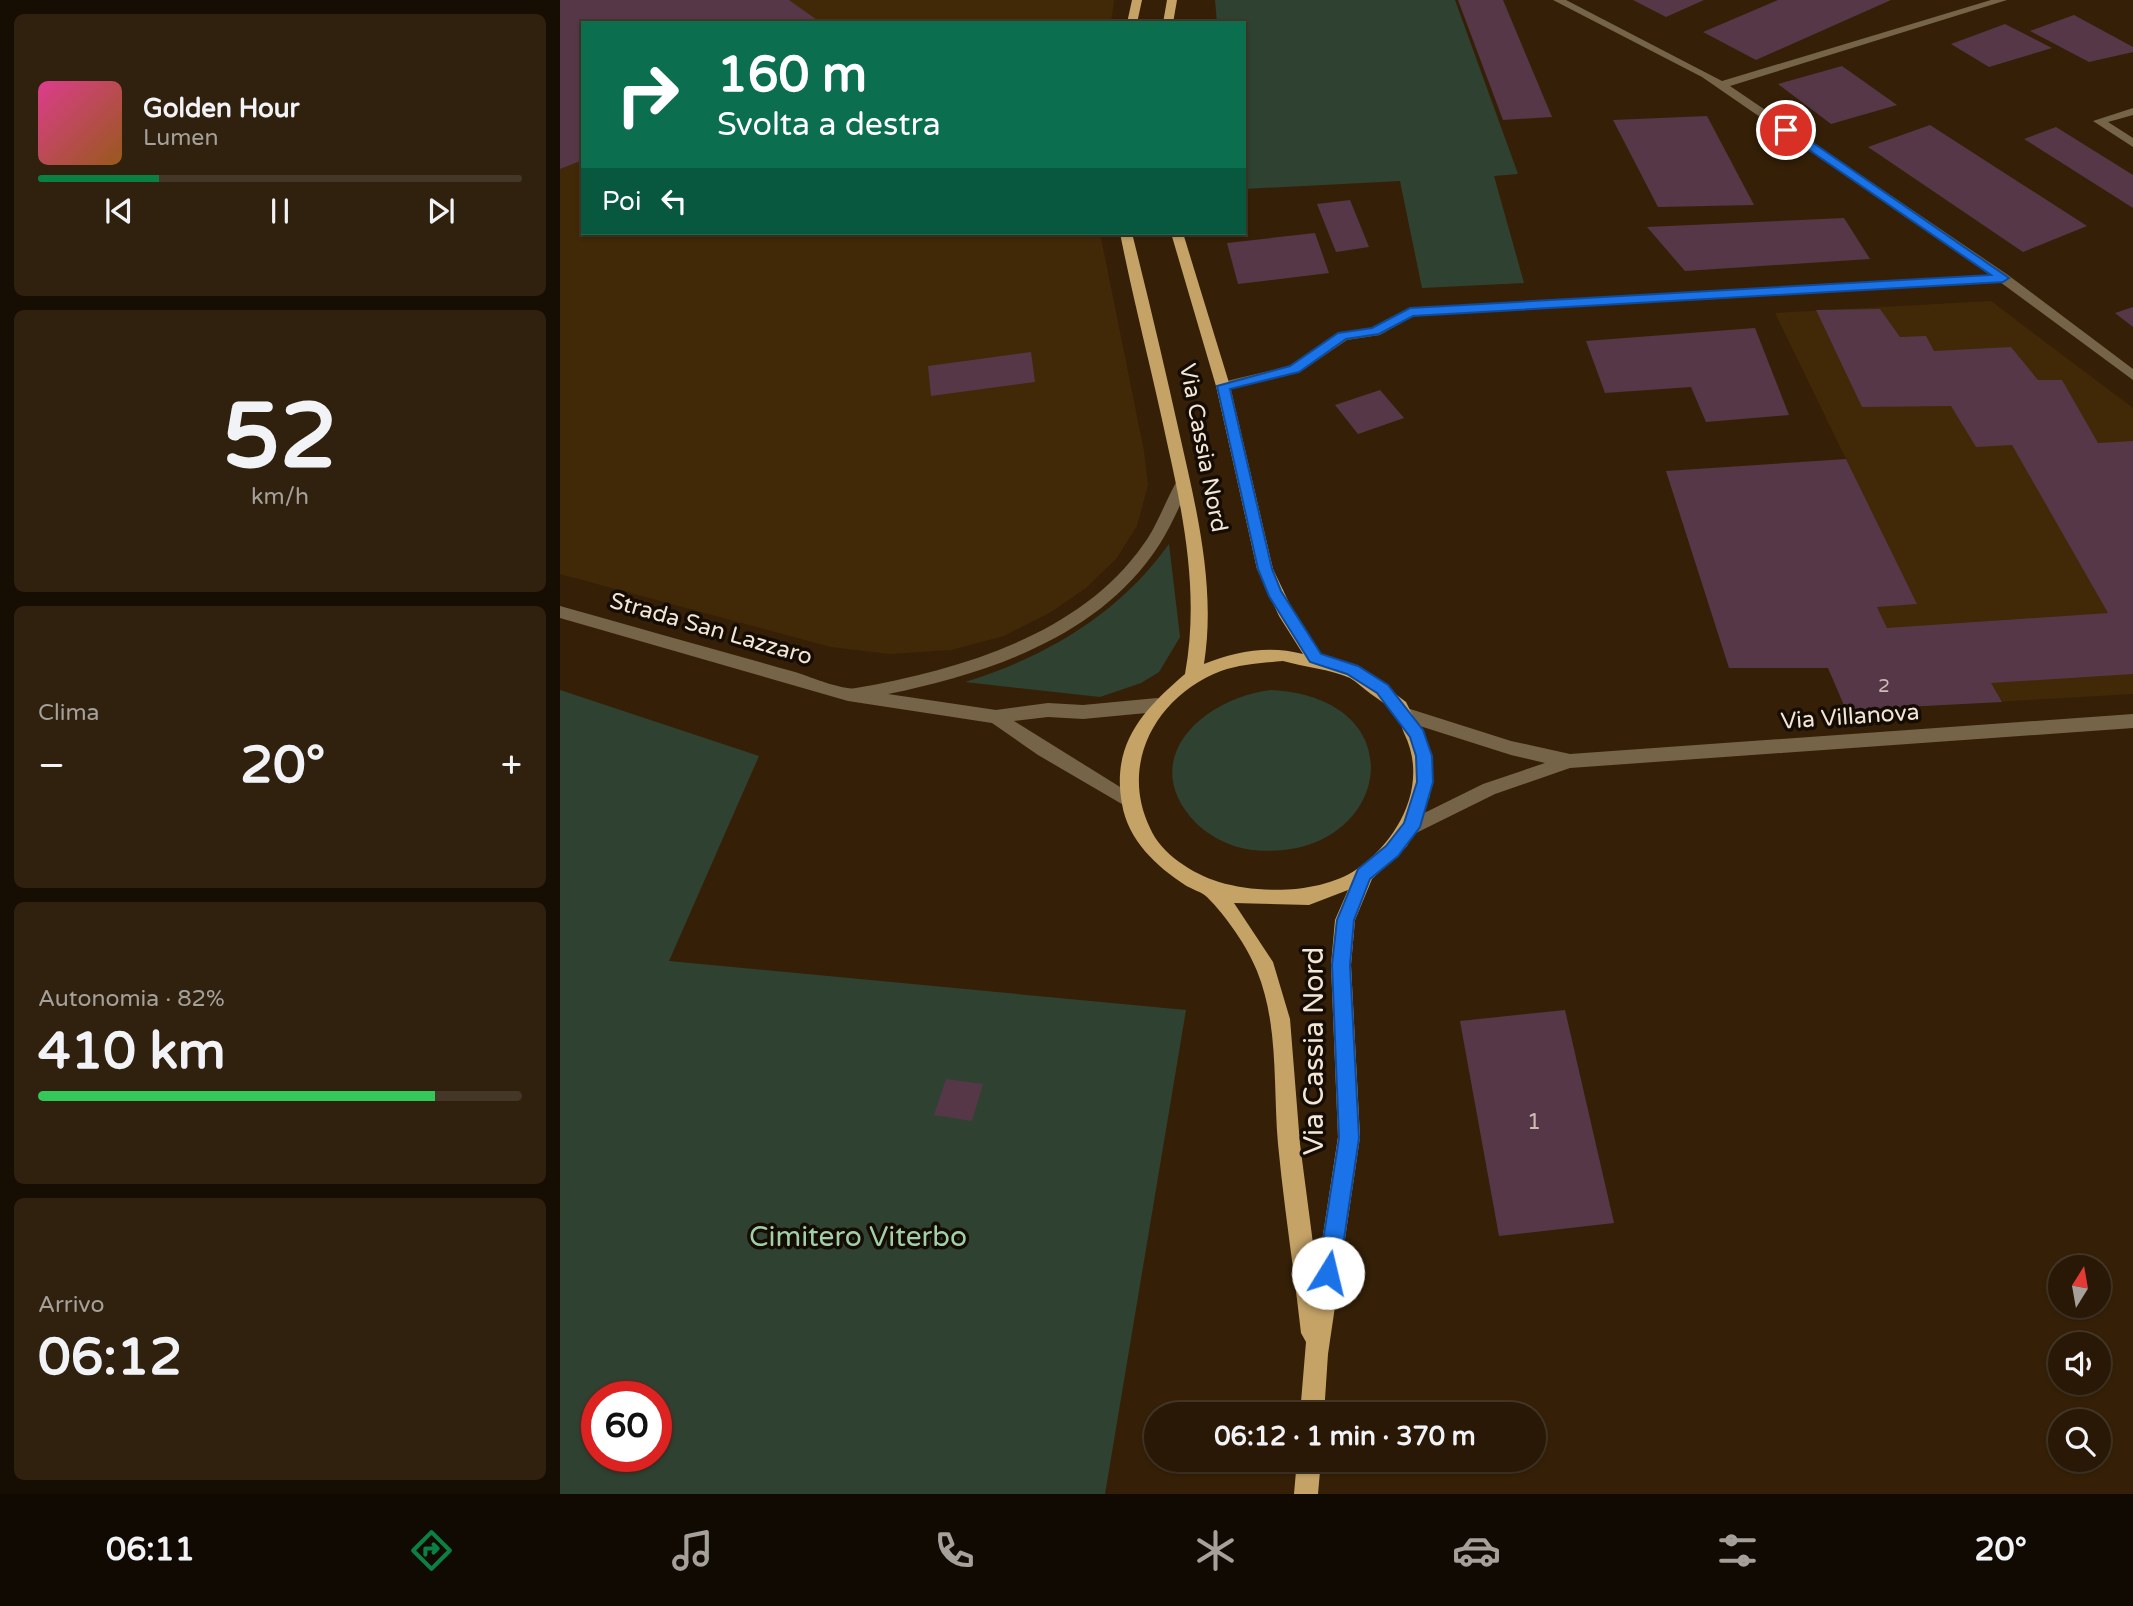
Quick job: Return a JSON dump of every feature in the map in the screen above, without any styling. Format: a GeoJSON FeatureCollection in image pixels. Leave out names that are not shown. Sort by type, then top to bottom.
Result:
{"type":"FeatureCollection","features":[{"type":"Feature","properties":{"kind":"main road"},"geometry":{"type":"LineString","coordinates":[[1132,21],[1137,0]]}},
{"type":"Feature","properties":{"kind":"main road"},"geometry":{"type":"LineString","coordinates":[[1168,21],[1172,0]]}},
{"type":"Feature","properties":{"kind":"main road","name":"Via Cassia Nord"},"geometry":{"type":"LineString","coordinates":[[1126,235],[1183,483],[1200,610],[1200,648],[1193,677]]}},
{"type":"Feature","properties":{"kind":"main road","name":"Via Cassia Nord"},"geometry":{"type":"LineString","coordinates":[[1178,235],[1223,386],[1265,569],[1287,616],[1315,658]]}},
{"type":"Feature","properties":{"kind":"main road","name":"Via Cassia Nord"},"geometry":{"type":"LineString","coordinates":[[1283,655],[1315,658],[1352,670],[1383,689],[1407,715],[1424,756],[1425,782],[1412,827],[1392,851],[1364,875],[1331,890],[1302,898],[1273,900],[1214,891],[1180,874],[1150,848],[1135,825],[1127,800],[1126,766],[1138,733],[1157,705],[1193,677],[1220,664],[1249,657],[1283,655]]}},
{"type":"Feature","properties":{"kind":"main road","name":"Via Cassia Nord"},"geometry":{"type":"LineString","coordinates":[[1313,1402],[1316,1354],[1349,1138],[1341,965],[1345,920],[1364,875]]}},
{"type":"Feature","properties":{"kind":"main road","name":"Via Cassia Nord"},"geometry":{"type":"LineString","coordinates":[[1214,891],[1240,925],[1266,968],[1280,1018],[1289,1144],[1316,1354]]}},
{"type":"Feature","properties":{"kind":"main road"},"geometry":{"type":"LineString","coordinates":[[1306,1494],[1308,1472]]}},
{"type":"Feature","properties":{"kind":"street"},"geometry":{"type":"LineString","coordinates":[[1721,85],[2002,0]]}},
{"type":"Feature","properties":{"kind":"street"},"geometry":{"type":"LineString","coordinates":[[1564,1],[1721,85],[2003,278],[2133,376]]}},
{"type":"Feature","properties":{"kind":"street"},"geometry":{"type":"LineString","coordinates":[[2133,111],[2099,121],[2133,143]]}},
{"type":"Feature","properties":{"kind":"street"},"geometry":{"type":"LineString","coordinates":[[1223,386],[1295,369],[1343,336],[1375,332],[1410,312],[2003,278]]}},
{"type":"Feature","properties":{"kind":"street","name":"Strada San Lazzaro"},"geometry":{"type":"LineString","coordinates":[[848,694],[933,678],[991,661],[1083,614],[1114,589],[1143,558],[1183,483]]}},
{"type":"Feature","properties":{"kind":"street","name":"Strada San Lazzaro"},"geometry":{"type":"LineString","coordinates":[[560,612],[848,694],[996,718],[1048,710],[1083,712],[1157,705]]}},
{"type":"Feature","properties":{"kind":"street","name":"Via Villanova"},"geometry":{"type":"LineString","coordinates":[[1407,715],[1511,748],[1570,761]]}},
{"type":"Feature","properties":{"kind":"street","name":"Strada San Lazzaro"},"geometry":{"type":"LineString","coordinates":[[996,718],[1030,744],[1092,776],[1127,800]]}},
{"type":"Feature","properties":{"kind":"street","name":"Via Villanova"},"geometry":{"type":"LineString","coordinates":[[1412,827],[1489,789],[1570,761],[2133,722]]}},
{"type":"Feature","properties":{"kind":"shaded area"},"geometry":{"type":"Polygon","coordinates":[[[560,0],[1114,0],[1111,21],[581,21],[581,235],[1100,235],[1144,451],[1148,485],[1137,526],[1116,559],[1086,588],[1051,612],[1004,636],[951,650],[889,654],[831,647],[560,574],[560,0]]]}},
{"type":"Feature","properties":{"kind":"shaded area"},"geometry":{"type":"Polygon","coordinates":[[[1991,301],[2133,408],[2133,694],[1924,706],[1877,607],[1916,603],[1775,313],[1991,301]]]}},
{"type":"Feature","properties":{"kind":"green space"},"geometry":{"type":"Polygon","coordinates":[[[1215,0],[1455,0],[1518,174],[1494,176],[1524,283],[1422,288],[1400,181],[1246,189],[1246,21],[1217,21],[1215,0]]]}},
{"type":"Feature","properties":{"kind":"green space"},"geometry":{"type":"Polygon","coordinates":[[[1169,544],[1180,637],[1159,672],[1141,683],[1100,697],[965,682],[1024,660],[1079,630],[1127,592],[1169,544]]]}},
{"type":"Feature","properties":{"kind":"green space","name":"Cimitero Viterbo"},"geometry":{"type":"Polygon","coordinates":[[[560,690],[759,756],[669,961],[1186,1010],[1105,1494],[560,1494],[560,690]]]}},
{"type":"Feature","properties":{"kind":"green space"},"geometry":{"type":"Polygon","coordinates":[[[1271,690],[1319,700],[1351,720],[1368,748],[1370,778],[1359,808],[1335,832],[1299,847],[1253,850],[1222,841],[1196,823],[1179,800],[1172,777],[1175,755],[1185,736],[1201,719],[1222,705],[1246,695],[1271,690]]]}},
{"type":"Feature","properties":{"kind":"building"},"geometry":{"type":"Polygon","coordinates":[[[560,0],[789,0],[819,21],[581,21],[581,161],[560,169],[560,0]]]}},
{"type":"Feature","properties":{"kind":"building"},"geometry":{"type":"Polygon","coordinates":[[[1458,0],[1503,0],[1552,117],[1503,120],[1458,0]]]}},
{"type":"Feature","properties":{"kind":"building"},"geometry":{"type":"Polygon","coordinates":[[[1633,0],[1704,0],[1666,17],[1633,0]]]}},
{"type":"Feature","properties":{"kind":"building"},"geometry":{"type":"Polygon","coordinates":[[[1778,0],[1891,0],[1756,60],[1703,32],[1778,0]]]}},
{"type":"Feature","properties":{"kind":"building"},"geometry":{"type":"Polygon","coordinates":[[[2074,15],[2133,47],[2133,52],[2089,62],[2030,31],[2074,15]]]}},
{"type":"Feature","properties":{"kind":"building"},"geometry":{"type":"Polygon","coordinates":[[[2005,24],[2052,48],[1989,67],[1951,44],[2005,24]]]}},
{"type":"Feature","properties":{"kind":"building"},"geometry":{"type":"Polygon","coordinates":[[[1842,66],[1897,105],[1831,124],[1778,84],[1842,66]]]}},
{"type":"Feature","properties":{"kind":"building"},"geometry":{"type":"Polygon","coordinates":[[[1707,116],[1754,205],[1658,207],[1613,120],[1707,116]]]}},
{"type":"Feature","properties":{"kind":"building"},"geometry":{"type":"Polygon","coordinates":[[[1930,125],[2087,226],[2023,252],[1868,147],[1930,125]]]}},
{"type":"Feature","properties":{"kind":"building"},"geometry":{"type":"Polygon","coordinates":[[[2056,127],[2133,175],[2133,208],[2024,139],[2056,127]]]}},
{"type":"Feature","properties":{"kind":"building"},"geometry":{"type":"Polygon","coordinates":[[[1350,200],[1369,247],[1336,252],[1317,204],[1350,200]]]}},
{"type":"Feature","properties":{"kind":"building"},"geometry":{"type":"Polygon","coordinates":[[[1844,218],[1870,259],[1685,271],[1647,227],[1844,218]]]}},
{"type":"Feature","properties":{"kind":"building"},"geometry":{"type":"Polygon","coordinates":[[[1315,233],[1329,273],[1238,284],[1227,243],[1315,233]]]}},
{"type":"Feature","properties":{"kind":"building"},"geometry":{"type":"Polygon","coordinates":[[[2133,307],[2133,327],[2115,313],[2133,307]]]}},
{"type":"Feature","properties":{"kind":"building"},"geometry":{"type":"Polygon","coordinates":[[[1880,309],[1900,337],[1926,336],[1934,351],[2011,347],[2038,380],[2062,380],[2098,443],[2133,441],[2133,674],[1991,683],[2002,702],[1846,710],[1828,668],[1729,668],[1666,471],[1846,459],[1917,604],[1877,607],[1887,628],[2108,613],[2012,445],[1976,447],[1951,406],[1862,407],[1816,310],[1880,309]]]}},
{"type":"Feature","properties":{"kind":"building"},"geometry":{"type":"Polygon","coordinates":[[[1755,328],[1789,415],[1706,422],[1691,387],[1605,393],[1586,341],[1755,328]]]}},
{"type":"Feature","properties":{"kind":"building"},"geometry":{"type":"Polygon","coordinates":[[[1031,352],[1035,382],[931,396],[928,366],[1031,352]]]}},
{"type":"Feature","properties":{"kind":"building"},"geometry":{"type":"Polygon","coordinates":[[[1380,390],[1404,418],[1358,434],[1335,405],[1380,390]]]}},
{"type":"Feature","properties":{"kind":"building"},"geometry":{"type":"Polygon","coordinates":[[[1565,1010],[1614,1223],[1499,1236],[1460,1021],[1565,1010]]]}},
{"type":"Feature","properties":{"kind":"building"},"geometry":{"type":"Polygon","coordinates":[[[946,1079],[983,1084],[972,1121],[934,1115],[946,1079]]]}},
{"type":"Feature","properties":{"kind":"route"},"geometry":{"type":"LineString","coordinates":[[1328,1273],[1349,1138],[1341,965],[1345,920],[1364,875],[1392,851],[1412,827],[1421,805],[1425,782],[1424,756],[1418,734],[1407,715],[1383,689],[1352,670],[1315,658],[1287,616],[1265,569],[1223,386],[1268,378],[1295,369],[1343,336],[1375,332],[1410,312],[2003,278],[1786,130]]}}]}
